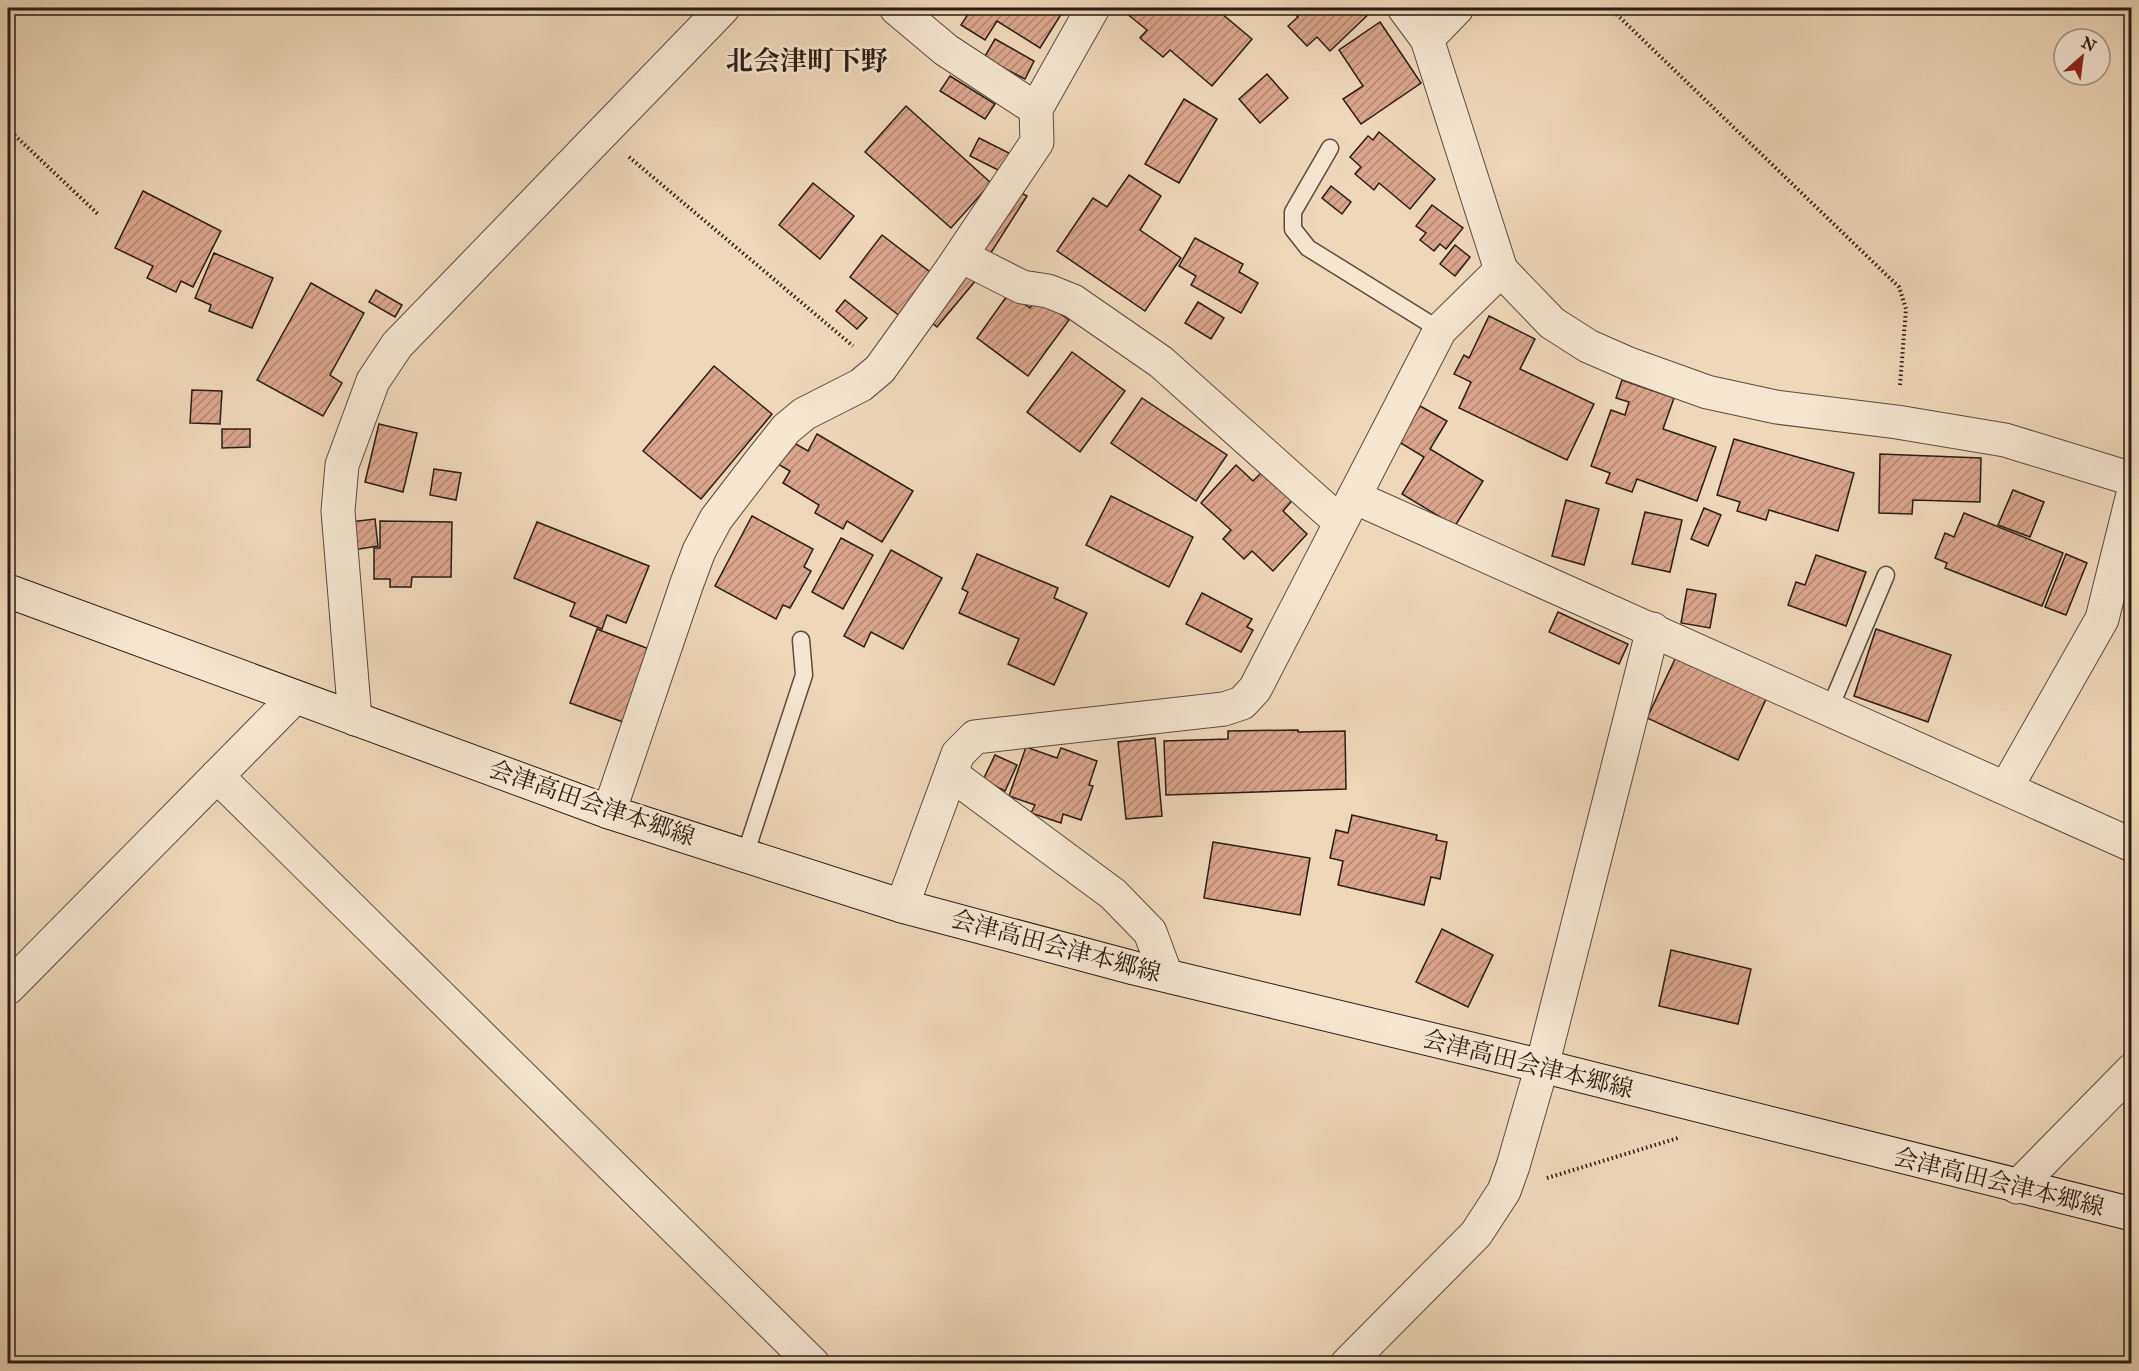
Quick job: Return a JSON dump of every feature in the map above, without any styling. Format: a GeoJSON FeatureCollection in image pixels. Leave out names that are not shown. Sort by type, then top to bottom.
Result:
{"type":"FeatureCollection","features":[{"type":"Feature","properties":{"kind":"street"},"geometry":{"type":"LineString","coordinates":[[355,719],[338,511],[342,465],[373,381],[397,345],[723,8]]}},
{"type":"Feature","properties":{"kind":"street"},"geometry":{"type":"LineString","coordinates":[[896,8],[946,50],[1036,109]]}},
{"type":"Feature","properties":{"kind":"street"},"geometry":{"type":"LineString","coordinates":[[609,812],[687,583],[699,551],[716,519],[786,429],[804,414],[861,386],[880,369],[961,256],[1037,142],[1036,109],[1093,8]]}},
{"type":"Feature","properties":{"kind":"street"},"geometry":{"type":"LineString","coordinates":[[1404,8],[1426,39],[1501,270],[1552,323],[1588,346],[1629,364],[1707,392],[1776,406],[1897,422],[2005,440],[2132,479]]}},
{"type":"Feature","properties":{"kind":"street"},"geometry":{"type":"LineString","coordinates":[[1426,39],[1457,8]]}},
{"type":"Feature","properties":{"kind":"street"},"geometry":{"type":"LineString","coordinates":[[961,256],[1022,287],[1048,291],[1073,301],[1161,362],[1347,509],[1653,629],[2132,844]]}},
{"type":"Feature","properties":{"kind":"street"},"geometry":{"type":"LineString","coordinates":[[902,906],[958,754],[975,737],[1224,709],[1242,703],[1255,689],[1440,330],[1501,270]]}},
{"type":"Feature","properties":{"kind":"street"},"geometry":{"type":"LineString","coordinates":[[2006,788],[2102,619],[2132,498]]}},
{"type":"Feature","properties":{"kind":"street","name":"会津高田会津本郷線"},"geometry":{"type":"LineString","coordinates":[[8,591],[609,812],[902,906],[1166,975],[1542,1066],[2016,1187],[2132,1214]]}},
{"type":"Feature","properties":{"kind":"street"},"geometry":{"type":"LineString","coordinates":[[1347,1364],[1476,1234],[1504,1191],[1542,1066],[1653,629]]}},
{"type":"Feature","properties":{"kind":"street"},"geometry":{"type":"LineString","coordinates":[[8,988],[294,698]]}},
{"type":"Feature","properties":{"kind":"street"},"geometry":{"type":"LineString","coordinates":[[951,774],[1113,894],[1150,932],[1166,975]]}},
{"type":"Feature","properties":{"kind":"street"},"geometry":{"type":"LineString","coordinates":[[217,776],[813,1364]]}},
{"type":"Feature","properties":{"kind":"street"},"geometry":{"type":"LineString","coordinates":[[2016,1187],[2132,1070]]}},
{"type":"Feature","properties":{"kind":"lane"},"geometry":{"type":"LineString","coordinates":[[1330,148],[1293,212],[1293,229],[1308,248],[1440,330]]}},
{"type":"Feature","properties":{"kind":"lane"},"geometry":{"type":"LineString","coordinates":[[1830,708],[1886,575]]}},
{"type":"Feature","properties":{"kind":"lane"},"geometry":{"type":"LineString","coordinates":[[745,855],[804,675],[801,640]]}},
{"type":"Feature","properties":{"kind":"path"},"geometry":{"type":"LineString","coordinates":[[1610,8],[1899,287],[1906,309],[1897,422]]}},
{"type":"Feature","properties":{"kind":"path"},"geometry":{"type":"LineString","coordinates":[[8,129],[99,215]]}},
{"type":"Feature","properties":{"kind":"path"},"geometry":{"type":"LineString","coordinates":[[601,134],[880,369]]}},
{"type":"Feature","properties":{"kind":"path"},"geometry":{"type":"LineString","coordinates":[[1504,1191],[1687,1135]]}},
{"type":"Feature","properties":{"kind":"building"},"geometry":{"type":"Polygon","coordinates":[[[972,8],[1065,8],[1040,48],[997,21],[985,40],[961,25],[972,8]]]}},
{"type":"Feature","properties":{"kind":"building"},"geometry":{"type":"Polygon","coordinates":[[[1215,8],[1252,39],[1212,86],[1170,50],[1163,57],[1140,38],[1147,30],[1121,9],[1215,8]]]}},
{"type":"Feature","properties":{"kind":"building"},"geometry":{"type":"Polygon","coordinates":[[[1288,8],[1375,8],[1330,51],[1317,37],[1307,46],[1288,26],[1298,17],[1288,8]]]}},
{"type":"Feature","properties":{"kind":"building"},"geometry":{"type":"Polygon","coordinates":[[[1380,22],[1421,83],[1361,124],[1343,99],[1363,86],[1339,50],[1380,22]]]}},
{"type":"Feature","properties":{"kind":"building"},"geometry":{"type":"Polygon","coordinates":[[[995,39],[1034,61],[1025,79],[984,58],[995,39]]]}},
{"type":"Feature","properties":{"kind":"building"},"geometry":{"type":"Polygon","coordinates":[[[1267,74],[1288,98],[1260,123],[1239,99],[1267,74]]]}},
{"type":"Feature","properties":{"kind":"building"},"geometry":{"type":"Polygon","coordinates":[[[950,76],[995,104],[985,119],[940,91],[950,76]]]}},
{"type":"Feature","properties":{"kind":"building"},"geometry":{"type":"Polygon","coordinates":[[[1184,99],[1217,119],[1179,183],[1145,164],[1184,99]]]}},
{"type":"Feature","properties":{"kind":"building"},"geometry":{"type":"Polygon","coordinates":[[[906,106],[991,183],[951,228],[865,152],[906,106]]]}},
{"type":"Feature","properties":{"kind":"building"},"geometry":{"type":"Polygon","coordinates":[[[1379,132],[1435,179],[1410,209],[1379,183],[1374,190],[1355,174],[1361,167],[1350,157],[1368,136],[1373,140],[1379,132]]]}},
{"type":"Feature","properties":{"kind":"building"},"geometry":{"type":"Polygon","coordinates":[[[979,138],[1011,154],[1002,172],[970,156],[979,138]]]}},
{"type":"Feature","properties":{"kind":"building"},"geometry":{"type":"Polygon","coordinates":[[[1129,175],[1161,196],[1140,230],[1181,258],[1145,311],[1057,251],[1093,198],[1107,207],[1129,175]]]}},
{"type":"Feature","properties":{"kind":"building"},"geometry":{"type":"Polygon","coordinates":[[[813,183],[854,216],[820,259],[779,225],[813,183]]]}},
{"type":"Feature","properties":{"kind":"building"},"geometry":{"type":"Polygon","coordinates":[[[1331,186],[1351,202],[1342,214],[1322,198],[1331,186]]]}},
{"type":"Feature","properties":{"kind":"building"},"geometry":{"type":"Polygon","coordinates":[[[1016,190],[1027,196],[987,259],[976,252],[1016,190]]]}},
{"type":"Feature","properties":{"kind":"building"},"geometry":{"type":"Polygon","coordinates":[[[143,191],[221,231],[193,287],[181,281],[176,292],[147,278],[153,266],[115,248],[143,191]]]}},
{"type":"Feature","properties":{"kind":"building"},"geometry":{"type":"Polygon","coordinates":[[[1432,205],[1463,228],[1446,249],[1440,244],[1434,251],[1420,240],[1426,233],[1416,226],[1432,205]]]}},
{"type":"Feature","properties":{"kind":"building"},"geometry":{"type":"Polygon","coordinates":[[[882,235],[934,275],[901,317],[850,277],[882,235]]]}},
{"type":"Feature","properties":{"kind":"building"},"geometry":{"type":"Polygon","coordinates":[[[1195,238],[1243,264],[1239,272],[1258,283],[1241,313],[1191,285],[1196,276],[1179,266],[1195,238]]]}},
{"type":"Feature","properties":{"kind":"building"},"geometry":{"type":"Polygon","coordinates":[[[1455,245],[1470,257],[1455,276],[1440,264],[1455,245]]]}},
{"type":"Feature","properties":{"kind":"building"},"geometry":{"type":"Polygon","coordinates":[[[214,253],[273,278],[252,328],[209,311],[211,305],[195,298],[214,253]]]}},
{"type":"Feature","properties":{"kind":"building"},"geometry":{"type":"Polygon","coordinates":[[[965,271],[976,280],[937,327],[926,318],[965,271]]]}},
{"type":"Feature","properties":{"kind":"building"},"geometry":{"type":"Polygon","coordinates":[[[311,283],[364,313],[330,375],[342,383],[323,416],[257,380],[311,283]]]}},
{"type":"Feature","properties":{"kind":"building"},"geometry":{"type":"Polygon","coordinates":[[[376,290],[402,305],[395,317],[369,302],[376,290]]]}},
{"type":"Feature","properties":{"kind":"building"},"geometry":{"type":"Polygon","coordinates":[[[1009,293],[1030,308],[1037,297],[1069,320],[1028,376],[977,338],[1009,293]]]}},
{"type":"Feature","properties":{"kind":"building"},"geometry":{"type":"Polygon","coordinates":[[[845,300],[867,318],[857,329],[836,311],[845,300]]]}},
{"type":"Feature","properties":{"kind":"building"},"geometry":{"type":"Polygon","coordinates":[[[1198,302],[1224,318],[1211,339],[1185,323],[1198,302]]]}},
{"type":"Feature","properties":{"kind":"building"},"geometry":{"type":"Polygon","coordinates":[[[1489,316],[1535,339],[1520,369],[1594,404],[1567,460],[1459,408],[1471,382],[1454,374],[1464,355],[1469,358],[1489,316]]]}},
{"type":"Feature","properties":{"kind":"building"},"geometry":{"type":"Polygon","coordinates":[[[1072,352],[1125,391],[1080,452],[1027,412],[1072,352]]]}},
{"type":"Feature","properties":{"kind":"building"},"geometry":{"type":"Polygon","coordinates":[[[714,366],[772,414],[701,499],[643,451],[714,366]]]}},
{"type":"Feature","properties":{"kind":"building"},"geometry":{"type":"Polygon","coordinates":[[[1622,380],[1674,398],[1663,429],[1716,447],[1697,501],[1637,479],[1632,492],[1606,483],[1610,473],[1591,466],[1611,410],[1625,415],[1629,402],[1616,398],[1622,380]]]}},
{"type":"Feature","properties":{"kind":"building"},"geometry":{"type":"Polygon","coordinates":[[[192,390],[222,391],[220,424],[190,423],[192,390]]]}},
{"type":"Feature","properties":{"kind":"building"},"geometry":{"type":"Polygon","coordinates":[[[1142,398],[1227,455],[1196,501],[1111,443],[1142,398]]]}},
{"type":"Feature","properties":{"kind":"building"},"geometry":{"type":"Polygon","coordinates":[[[1420,406],[1447,421],[1430,449],[1483,481],[1455,526],[1402,494],[1424,457],[1399,442],[1420,406]]]}},
{"type":"Feature","properties":{"kind":"building"},"geometry":{"type":"Polygon","coordinates":[[[379,424],[417,433],[403,492],[365,482],[379,424]]]}},
{"type":"Feature","properties":{"kind":"building"},"geometry":{"type":"Polygon","coordinates":[[[222,429],[250,429],[250,447],[222,448],[222,429]]]}},
{"type":"Feature","properties":{"kind":"building"},"geometry":{"type":"Polygon","coordinates":[[[817,434],[913,491],[882,542],[847,521],[843,529],[815,513],[819,505],[783,483],[790,471],[776,463],[789,440],[808,451],[817,434]]]}},
{"type":"Feature","properties":{"kind":"building"},"geometry":{"type":"Polygon","coordinates":[[[1734,439],[1854,473],[1838,531],[1769,510],[1766,520],[1737,511],[1740,502],[1717,495],[1734,439]]]}},
{"type":"Feature","properties":{"kind":"building"},"geometry":{"type":"Polygon","coordinates":[[[1880,454],[1981,458],[1980,502],[1913,500],[1912,514],[1879,513],[1880,454]]]}},
{"type":"Feature","properties":{"kind":"building"},"geometry":{"type":"Polygon","coordinates":[[[1236,465],[1253,481],[1266,468],[1296,496],[1283,511],[1307,534],[1273,571],[1252,551],[1244,559],[1223,539],[1231,530],[1201,503],[1236,465]]]}},
{"type":"Feature","properties":{"kind":"building"},"geometry":{"type":"Polygon","coordinates":[[[434,469],[461,473],[456,500],[430,495],[434,469]]]}},
{"type":"Feature","properties":{"kind":"building"},"geometry":{"type":"Polygon","coordinates":[[[2013,490],[2044,502],[2030,537],[1998,525],[2013,490]]]}},
{"type":"Feature","properties":{"kind":"building"},"geometry":{"type":"Polygon","coordinates":[[[1111,496],[1193,537],[1169,587],[1086,545],[1111,496]]]}},
{"type":"Feature","properties":{"kind":"building"},"geometry":{"type":"Polygon","coordinates":[[[1566,500],[1599,509],[1584,565],[1552,556],[1566,500]]]}},
{"type":"Feature","properties":{"kind":"building"},"geometry":{"type":"Polygon","coordinates":[[[1704,508],[1721,515],[1708,546],[1691,539],[1704,508]]]}},
{"type":"Feature","properties":{"kind":"building"},"geometry":{"type":"Polygon","coordinates":[[[1645,512],[1682,520],[1670,572],[1632,564],[1645,512]]]}},
{"type":"Feature","properties":{"kind":"building"},"geometry":{"type":"Polygon","coordinates":[[[1964,513],[2063,553],[2042,606],[1945,568],[1947,563],[1935,558],[1945,533],[1954,537],[1964,513]]]}},
{"type":"Feature","properties":{"kind":"building"},"geometry":{"type":"Polygon","coordinates":[[[752,516],[813,549],[804,567],[811,571],[790,608],[783,605],[776,619],[715,586],[752,516]]]}},
{"type":"Feature","properties":{"kind":"building"},"geometry":{"type":"Polygon","coordinates":[[[375,519],[378,546],[353,550],[350,522],[375,519]]]}},
{"type":"Feature","properties":{"kind":"building"},"geometry":{"type":"Polygon","coordinates":[[[380,521],[452,522],[451,577],[412,577],[411,587],[390,587],[390,579],[374,579],[374,548],[380,548],[380,521]]]}},
{"type":"Feature","properties":{"kind":"building"},"geometry":{"type":"Polygon","coordinates":[[[537,522],[649,566],[626,623],[607,615],[602,629],[570,616],[575,603],[514,578],[537,522]]]}},
{"type":"Feature","properties":{"kind":"building"},"geometry":{"type":"Polygon","coordinates":[[[841,538],[873,555],[843,609],[812,592],[841,538]]]}},
{"type":"Feature","properties":{"kind":"building"},"geometry":{"type":"Polygon","coordinates":[[[891,550],[942,578],[903,649],[871,632],[864,647],[844,636],[891,550]]]}},
{"type":"Feature","properties":{"kind":"building"},"geometry":{"type":"Polygon","coordinates":[[[977,554],[1058,588],[1054,598],[1087,613],[1054,685],[1008,664],[1019,639],[959,613],[968,592],[962,589],[977,554]]]}},
{"type":"Feature","properties":{"kind":"building"},"geometry":{"type":"Polygon","coordinates":[[[2066,554],[2087,563],[2066,615],[2045,607],[2066,554]]]}},
{"type":"Feature","properties":{"kind":"building"},"geometry":{"type":"Polygon","coordinates":[[[1816,555],[1866,572],[1846,626],[1788,605],[1796,582],[1805,585],[1816,555]]]}},
{"type":"Feature","properties":{"kind":"building"},"geometry":{"type":"Polygon","coordinates":[[[1687,589],[1716,594],[1710,628],[1681,623],[1687,589]]]}},
{"type":"Feature","properties":{"kind":"building"},"geometry":{"type":"Polygon","coordinates":[[[1202,593],[1252,619],[1247,627],[1253,630],[1241,652],[1186,624],[1202,593]]]}},
{"type":"Feature","properties":{"kind":"building"},"geometry":{"type":"Polygon","coordinates":[[[1558,612],[1628,644],[1619,664],[1549,632],[1558,612]]]}},
{"type":"Feature","properties":{"kind":"building"},"geometry":{"type":"Polygon","coordinates":[[[597,629],[649,649],[623,722],[570,703],[597,629]]]}},
{"type":"Feature","properties":{"kind":"building"},"geometry":{"type":"Polygon","coordinates":[[[1876,629],[1951,655],[1928,722],[1854,696],[1876,629]]]}},
{"type":"Feature","properties":{"kind":"building"},"geometry":{"type":"Polygon","coordinates":[[[1676,657],[1766,699],[1738,760],[1647,718],[1676,657]]]}},
{"type":"Feature","properties":{"kind":"building"},"geometry":{"type":"Polygon","coordinates":[[[1298,730],[1298,732],[1345,731],[1346,789],[1166,795],[1164,741],[1228,739],[1228,731],[1298,730]]]}},
{"type":"Feature","properties":{"kind":"building"},"geometry":{"type":"Polygon","coordinates":[[[1155,738],[1162,816],[1126,819],[1118,742],[1155,738]]]}},
{"type":"Feature","properties":{"kind":"building"},"geometry":{"type":"Polygon","coordinates":[[[1026,747],[1057,758],[1061,748],[1097,761],[1089,785],[1093,786],[1081,820],[1063,814],[1061,823],[1031,813],[1035,805],[1009,796],[1026,747]]]}},
{"type":"Feature","properties":{"kind":"building"},"geometry":{"type":"Polygon","coordinates":[[[995,755],[1017,765],[1005,791],[983,780],[995,755]]]}},
{"type":"Feature","properties":{"kind":"building"},"geometry":{"type":"Polygon","coordinates":[[[1352,815],[1437,835],[1436,840],[1447,842],[1440,879],[1431,877],[1424,905],[1338,885],[1343,861],[1330,858],[1336,830],[1348,833],[1352,815]]]}},
{"type":"Feature","properties":{"kind":"building"},"geometry":{"type":"Polygon","coordinates":[[[1213,842],[1310,858],[1300,915],[1204,898],[1213,842]]]}},
{"type":"Feature","properties":{"kind":"building"},"geometry":{"type":"Polygon","coordinates":[[[1442,929],[1493,955],[1468,1007],[1416,982],[1442,929]]]}},
{"type":"Feature","properties":{"kind":"building"},"geometry":{"type":"Polygon","coordinates":[[[1671,950],[1751,969],[1738,1024],[1659,1006],[1671,950]]]}},
{"type":"Feature","properties":{"kind":"district","name":"北会津町下野"},"geometry":{"type":"Point","coordinates":[807,60]}}]}
